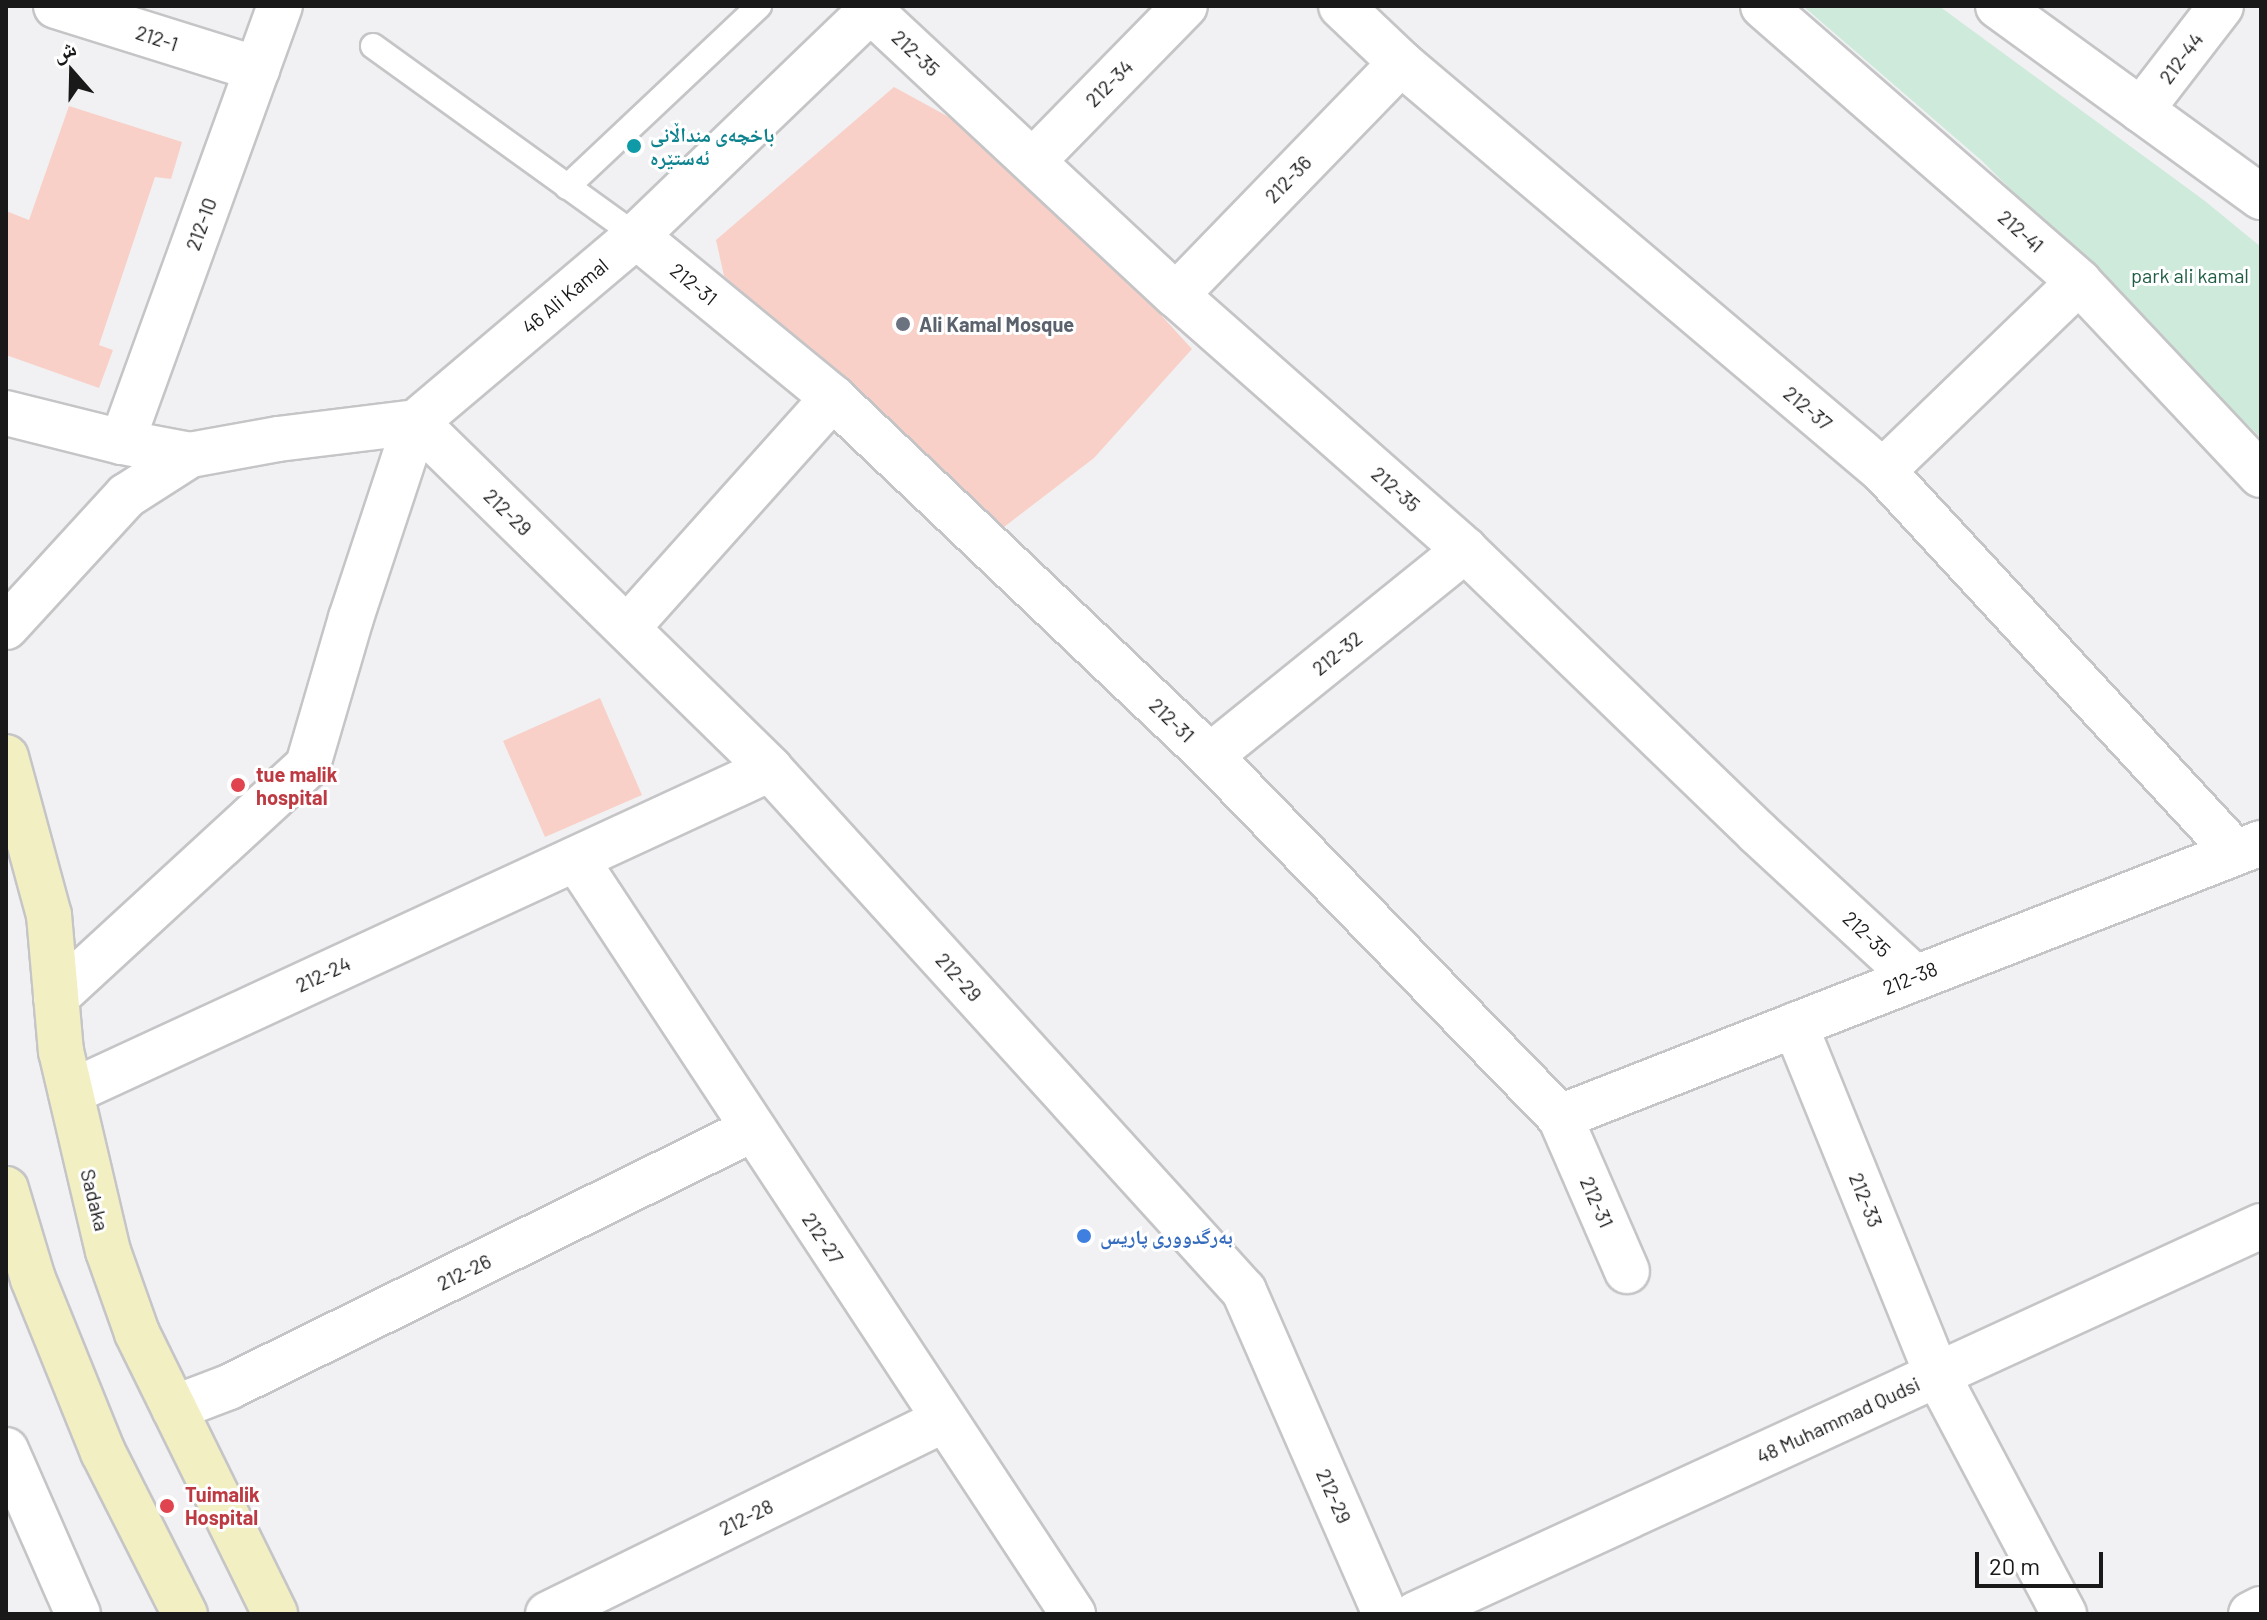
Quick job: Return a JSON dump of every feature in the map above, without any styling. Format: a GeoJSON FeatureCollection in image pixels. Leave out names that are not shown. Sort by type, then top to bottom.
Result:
{"type":"FeatureCollection","features":[{"type":"Feature","properties":{"kind":"main road","name":"Sadaka"},"geometry":{"type":"LineString","coordinates":[[6,757],[49,915],[61,1051],[108,1251],[137,1333],[275,1614]]}},
{"type":"Feature","properties":{"kind":"main road"},"geometry":{"type":"LineString","coordinates":[[6,1189],[33,1279],[103,1452],[185,1614]]}},
{"type":"Feature","properties":{"kind":"street","name":"212-1"},"geometry":{"type":"LineString","coordinates":[[56,6],[257,69]]}},
{"type":"Feature","properties":{"kind":"street","name":"212-10"},"geometry":{"type":"LineString","coordinates":[[122,442],[280,6]]}},
{"type":"Feature","properties":{"kind":"street","name":"212-34"},"geometry":{"type":"LineString","coordinates":[[1033,161],[1185,6]]}},
{"type":"Feature","properties":{"kind":"street","name":"212-37"},"geometry":{"type":"LineString","coordinates":[[1341,6],[1401,63],[1883,471],[2248,847]]}},
{"type":"Feature","properties":{"kind":"street","name":"212-41"},"geometry":{"type":"LineString","coordinates":[[1763,6],[2079,282],[2261,475]]}},
{"type":"Feature","properties":{"kind":"street"},"geometry":{"type":"LineString","coordinates":[[1998,6],[2261,197]]}},
{"type":"Feature","properties":{"kind":"street","name":"212-44"},"geometry":{"type":"LineString","coordinates":[[2141,110],[2221,6]]}},
{"type":"Feature","properties":{"kind":"street","name":"212-35"},"geometry":{"type":"LineString","coordinates":[[873,8],[1176,295],[1465,550],[1758,833],[1913,976]]}},
{"type":"Feature","properties":{"kind":"street","name":"46 Ali Kamal"},"geometry":{"type":"LineString","coordinates":[[416,422],[636,236],[873,8]]}},
{"type":"Feature","properties":{"kind":"street","name":"212-36"},"geometry":{"type":"LineString","coordinates":[[1176,295],[1401,63]]}},
{"type":"Feature","properties":{"kind":"street","name":"212-31"},"geometry":{"type":"LineString","coordinates":[[636,236],[833,398],[1210,756],[1560,1117],[1627,1271]]}},
{"type":"Feature","properties":{"kind":"street"},"geometry":{"type":"LineString","coordinates":[[1883,471],[2079,282]]}},
{"type":"Feature","properties":{"kind":"street"},"geometry":{"type":"LineString","coordinates":[[627,628],[833,398]]}},
{"type":"Feature","properties":{"kind":"street"},"geometry":{"type":"LineString","coordinates":[[6,413],[122,442],[190,455],[278,439],[416,422],[351,618],[308,765],[56,997]]}},
{"type":"Feature","properties":{"kind":"street","name":"212-29"},"geometry":{"type":"LineString","coordinates":[[416,422],[770,769],[1244,1291],[1385,1614]]}},
{"type":"Feature","properties":{"kind":"street"},"geometry":{"type":"LineString","coordinates":[[6,627],[80,542],[126,496],[190,455]]}},
{"type":"Feature","properties":{"kind":"street","name":"212-32"},"geometry":{"type":"LineString","coordinates":[[1210,756],[1465,550]]}},
{"type":"Feature","properties":{"kind":"street","name":"212-24"},"geometry":{"type":"LineString","coordinates":[[71,1092],[770,769]]}},
{"type":"Feature","properties":{"kind":"street","name":"212-38"},"geometry":{"type":"LineString","coordinates":[[1560,1117],[2248,847]]}},
{"type":"Feature","properties":{"kind":"street","name":"212-27"},"geometry":{"type":"LineString","coordinates":[[576,859],[751,1130],[1073,1614]]}},
{"type":"Feature","properties":{"kind":"street","name":"212-33"},"geometry":{"type":"LineString","coordinates":[[1795,1025],[1937,1374],[2064,1614]]}},
{"type":"Feature","properties":{"kind":"street","name":"212-26"},"geometry":{"type":"LineString","coordinates":[[174,1408],[243,1380],[751,1130]]}},
{"type":"Feature","properties":{"kind":"street","name":"48 Muhammad Qudsi"},"geometry":{"type":"LineString","coordinates":[[1416,1614],[2261,1226]]}},
{"type":"Feature","properties":{"kind":"street","name":"212-28"},"geometry":{"type":"LineString","coordinates":[[548,1614],[944,1420]]}},
{"type":"Feature","properties":{"kind":"street"},"geometry":{"type":"LineString","coordinates":[[6,1450],[78,1614]]}},
{"type":"Feature","properties":{"kind":"street"},"geometry":{"type":"LineString","coordinates":[[2251,1614],[2261,1609]]}},
{"type":"Feature","properties":{"kind":"lane"},"geometry":{"type":"LineString","coordinates":[[567,187],[759,6]]}},
{"type":"Feature","properties":{"kind":"lane"},"geometry":{"type":"LineString","coordinates":[[373,46],[636,236]]}},
{"type":"Feature","properties":{"kind":"green space","name":"park ali kamal"},"geometry":{"type":"Polygon","coordinates":[[[1803,6],[1939,6],[2205,201],[2261,247],[2261,438],[1981,160],[1803,6]]]}},
{"type":"Feature","properties":{"kind":"building"},"geometry":{"type":"Polygon","coordinates":[[[894,87],[958,122],[1129,280],[1192,349],[1094,458],[1004,527],[724,276],[716,240],[894,87]]]}},
{"type":"Feature","properties":{"kind":"building"},"geometry":{"type":"Polygon","coordinates":[[[69,106],[182,142],[171,179],[155,177],[99,345],[113,350],[99,388],[6,355],[6,211],[29,220],[69,106]]]}},
{"type":"Feature","properties":{"kind":"building"},"geometry":{"type":"Polygon","coordinates":[[[600,698],[642,795],[545,837],[503,741],[600,698]]]}},
{"type":"Feature","properties":{"kind":"place","name":"باخچەی منداڵانی ئەستێرە"},"geometry":{"type":"Point","coordinates":[634,146]}},
{"type":"Feature","properties":{"kind":"place","name":"Ali Kamal Mosque"},"geometry":{"type":"Point","coordinates":[903,324]}},
{"type":"Feature","properties":{"kind":"place","name":"tue malik hospital"},"geometry":{"type":"Point","coordinates":[238,785]}},
{"type":"Feature","properties":{"kind":"place","name":"بەرگدووری پاریس"},"geometry":{"type":"Point","coordinates":[1084,1236]}},
{"type":"Feature","properties":{"kind":"place","name":"Tuimalik Hospital"},"geometry":{"type":"Point","coordinates":[167,1506]}}]}
